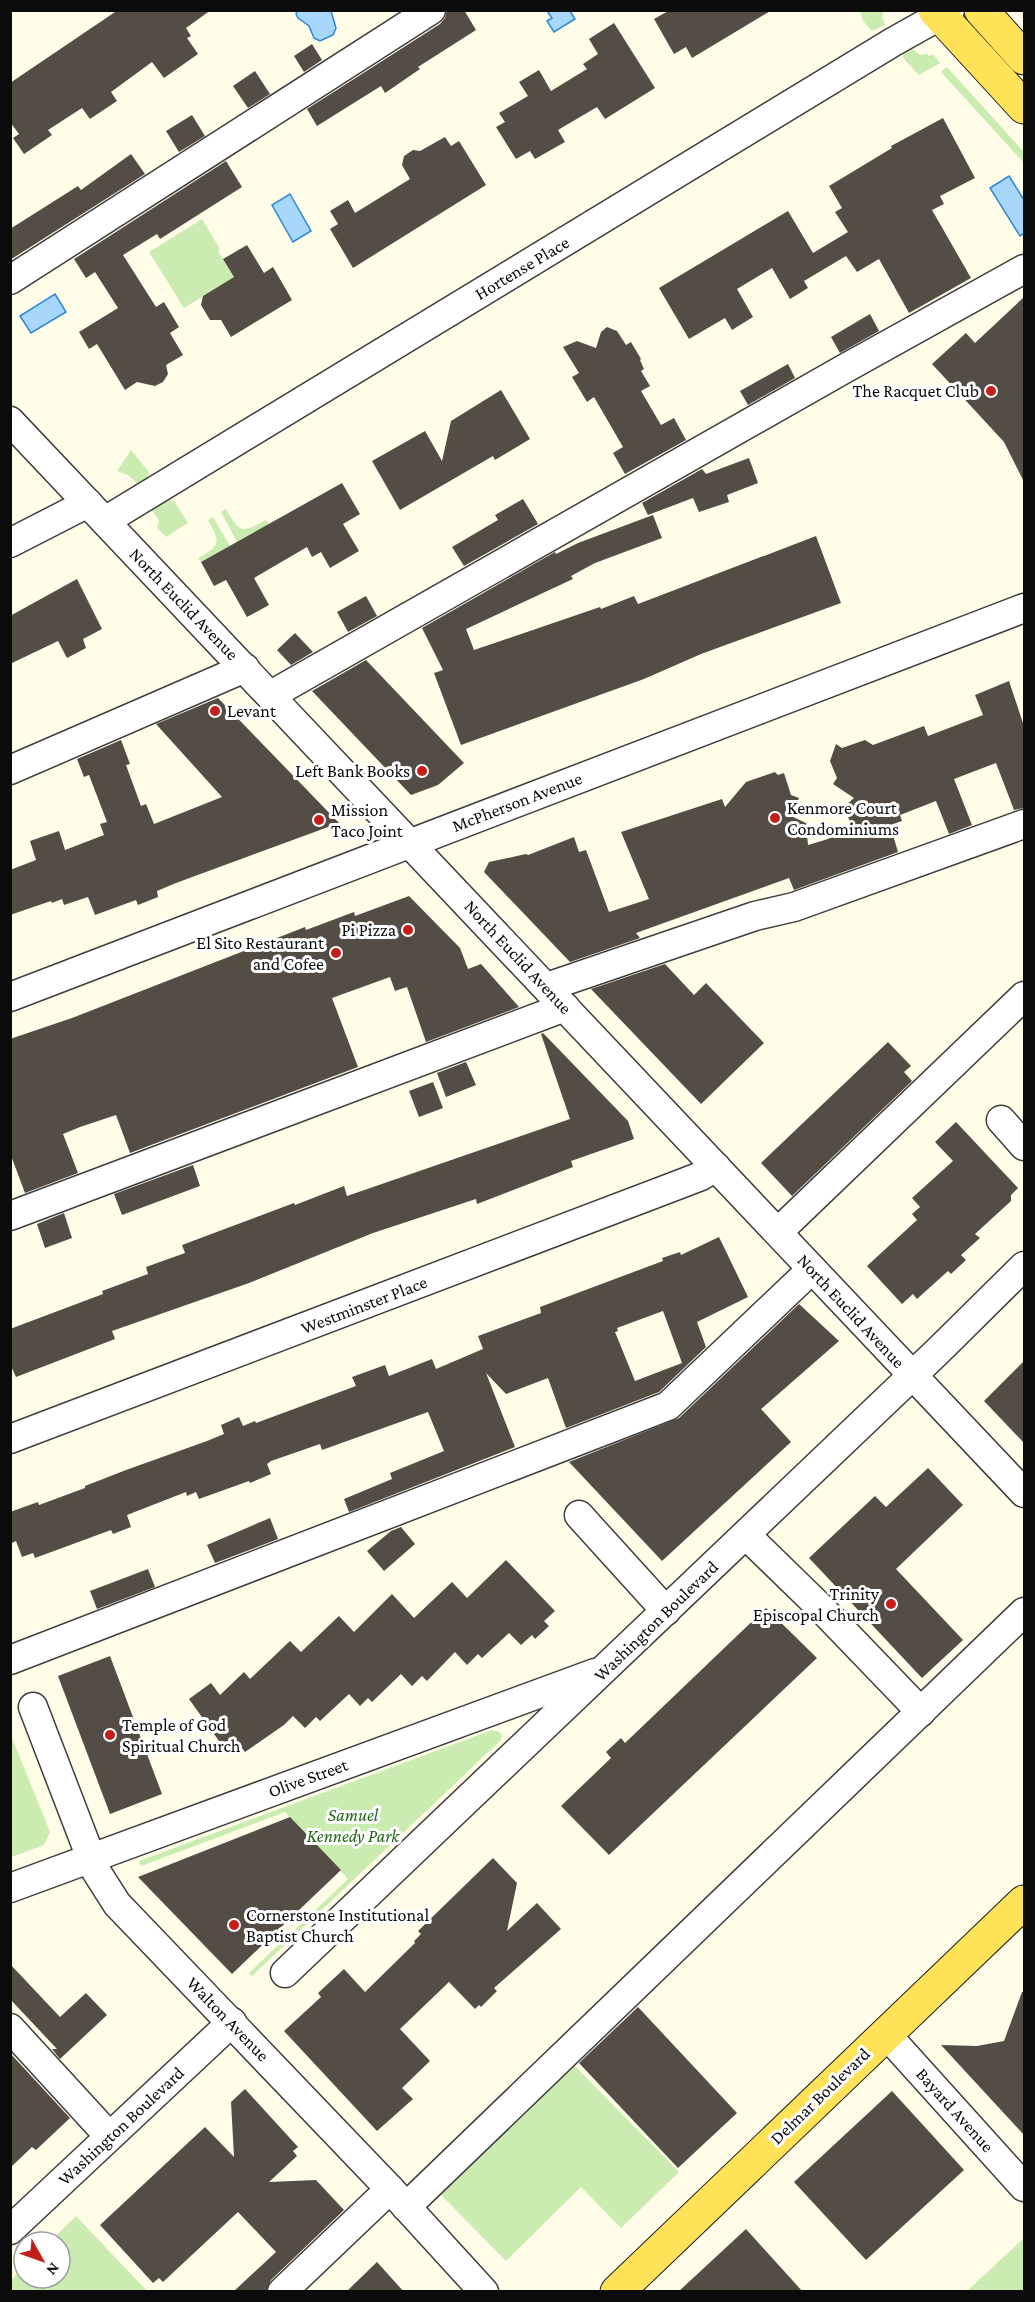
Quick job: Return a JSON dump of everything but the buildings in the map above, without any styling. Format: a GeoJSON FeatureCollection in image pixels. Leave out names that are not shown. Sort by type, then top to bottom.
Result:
{"type":"FeatureCollection","features":[{"type":"Feature","properties":{"kind":"main road"},"geometry":{"type":"LineString","coordinates":[[981,10],[1024,58]]}},
{"type":"Feature","properties":{"kind":"main road"},"geometry":{"type":"LineString","coordinates":[[942,12],[1024,107]]}},
{"type":"Feature","properties":{"kind":"main road","name":"Delmar Boulevard"},"geometry":{"type":"LineString","coordinates":[[617,2292],[1024,1902]]}},
{"type":"Feature","properties":{"kind":"street"},"geometry":{"type":"LineString","coordinates":[[10,280],[431,10]]}},
{"type":"Feature","properties":{"kind":"street","name":"Hortense Place"},"geometry":{"type":"LineString","coordinates":[[10,543],[97,512],[942,12]]}},
{"type":"Feature","properties":{"kind":"street"},"geometry":{"type":"LineString","coordinates":[[270,695],[1024,269]]}},
{"type":"Feature","properties":{"kind":"street","name":"North Euclid Avenue"},"geometry":{"type":"LineString","coordinates":[[10,421],[1024,1493]]}},
{"type":"Feature","properties":{"kind":"street","name":"McPherson Avenue"},"geometry":{"type":"LineString","coordinates":[[10,997],[1024,608]]}},
{"type":"Feature","properties":{"kind":"street"},"geometry":{"type":"LineString","coordinates":[[10,770],[245,668]]}},
{"type":"Feature","properties":{"kind":"street"},"geometry":{"type":"LineString","coordinates":[[10,1216],[755,916],[794,907],[1024,824]]}},
{"type":"Feature","properties":{"kind":"street"},"geometry":{"type":"LineString","coordinates":[[778,1232],[1024,996]]}},
{"type":"Feature","properties":{"kind":"street"},"geometry":{"type":"LineString","coordinates":[[1001,1120],[1024,1146]]}},
{"type":"Feature","properties":{"kind":"street","name":"Westminster Place"},"geometry":{"type":"LineString","coordinates":[[10,1439],[672,1188],[716,1167]]}},
{"type":"Feature","properties":{"kind":"street","name":"Washington Boulevard"},"geometry":{"type":"LineString","coordinates":[[285,1973],[606,1669],[1024,1266]]}},
{"type":"Feature","properties":{"kind":"street"},"geometry":{"type":"LineString","coordinates":[[14,1660],[668,1406],[812,1269]]}},
{"type":"Feature","properties":{"kind":"street"},"geometry":{"type":"LineString","coordinates":[[579,1515],[666,1611]]}},
{"type":"Feature","properties":{"kind":"street"},"geometry":{"type":"LineString","coordinates":[[746,1535],[821,1608],[921,1712]]}},
{"type":"Feature","properties":{"kind":"street"},"geometry":{"type":"LineString","coordinates":[[282,2292],[398,2198],[921,1712],[1024,1612]]}},
{"type":"Feature","properties":{"kind":"street","name":"Olive Street"},"geometry":{"type":"LineString","coordinates":[[10,1888],[606,1669]]}},
{"type":"Feature","properties":{"kind":"street","name":"Walton Avenue"},"geometry":{"type":"LineString","coordinates":[[33,1707],[91,1857],[106,1889],[117,1904],[232,2022],[484,2292]]}},
{"type":"Feature","properties":{"kind":"street","name":"Washington Boulevard"},"geometry":{"type":"LineString","coordinates":[[10,2230],[232,2022]]}},
{"type":"Feature","properties":{"kind":"street"},"geometry":{"type":"LineString","coordinates":[[11,2029],[109,2136]]}},
{"type":"Feature","properties":{"kind":"street","name":"Bayard Avenue"},"geometry":{"type":"LineString","coordinates":[[886,2034],[1024,2187]]}},
{"type":"Feature","properties":{"kind":"green space"},"geometry":{"type":"Polygon","coordinates":[[[860,11],[884,11],[882,17],[885,25],[872,31],[863,21],[860,11]]]}},
{"type":"Feature","properties":{"kind":"green space"},"geometry":{"type":"Polygon","coordinates":[[[910,47],[920,55],[933,54],[940,63],[919,75],[903,58],[904,49],[910,47]]]}},
{"type":"Feature","properties":{"kind":"green space"},"geometry":{"type":"Polygon","coordinates":[[[947,67],[1024,152],[1024,163],[941,72],[947,67]]]}},
{"type":"Feature","properties":{"kind":"green space"},"geometry":{"type":"Polygon","coordinates":[[[202,219],[234,277],[184,308],[149,252],[202,219]]]}},
{"type":"Feature","properties":{"kind":"green space"},"geometry":{"type":"Polygon","coordinates":[[[131,450],[149,472],[141,487],[128,475],[117,471],[131,450]]]}},
{"type":"Feature","properties":{"kind":"green space"},"geometry":{"type":"Polygon","coordinates":[[[164,499],[174,501],[188,523],[166,537],[157,528],[159,520],[152,511],[164,499]]]}},
{"type":"Feature","properties":{"kind":"green space"},"geometry":{"type":"Polygon","coordinates":[[[226,509],[238,527],[242,529],[266,520],[269,524],[237,542],[221,512],[226,509]]]}},
{"type":"Feature","properties":{"kind":"green space"},"geometry":{"type":"Polygon","coordinates":[[[213,517],[230,546],[201,562],[198,558],[215,546],[215,533],[208,520],[213,517]]]}},
{"type":"Feature","properties":{"kind":"green space","name":"Samuel Kennedy Park"},"geometry":{"type":"Polygon","coordinates":[[[492,1730],[500,1732],[502,1736],[500,1741],[252,1976],[249,1973],[348,1879],[285,1812],[141,1866],[139,1861],[492,1730]]]}},
{"type":"Feature","properties":{"kind":"green space"},"geometry":{"type":"Polygon","coordinates":[[[10,1733],[50,1832],[44,1845],[11,1857],[10,1733]]]}},
{"type":"Feature","properties":{"kind":"green space"},"geometry":{"type":"Polygon","coordinates":[[[573,2064],[679,2172],[621,2228],[581,2187],[506,2261],[440,2194],[573,2064]]]}},
{"type":"Feature","properties":{"kind":"green space"},"geometry":{"type":"Polygon","coordinates":[[[76,2216],[147,2291],[11,2291],[12,2279],[12,2290],[72,2290],[72,2230],[61,2230],[76,2216]]]}},
{"type":"Feature","properties":{"kind":"green space"},"geometry":{"type":"Polygon","coordinates":[[[1024,2238],[1024,2291],[967,2291],[1024,2238]]]}},
{"type":"Feature","properties":{"kind":"water"},"geometry":{"type":"Polygon","coordinates":[[[297,11],[331,11],[336,28],[333,35],[320,41],[314,38],[309,26],[298,18],[297,11]]]}},
{"type":"Feature","properties":{"kind":"water"},"geometry":{"type":"Polygon","coordinates":[[[547,11],[570,11],[575,19],[554,32],[547,21],[552,18],[547,11]]]}},
{"type":"Feature","properties":{"kind":"water"},"geometry":{"type":"Polygon","coordinates":[[[1009,176],[1024,200],[1024,233],[1020,236],[990,188],[1009,176]]]}},
{"type":"Feature","properties":{"kind":"water"},"geometry":{"type":"Polygon","coordinates":[[[290,194],[311,231],[293,242],[272,205],[290,194]]]}},
{"type":"Feature","properties":{"kind":"water"},"geometry":{"type":"Polygon","coordinates":[[[55,294],[66,312],[31,333],[20,316],[55,294]]]}},
{"type":"Feature","properties":{"kind":"place","name":"The Racquet Club"},"geometry":{"type":"Point","coordinates":[991,391]}},
{"type":"Feature","properties":{"kind":"place","name":"Levant"},"geometry":{"type":"Point","coordinates":[215,711]}},
{"type":"Feature","properties":{"kind":"place","name":"Left Bank Books"},"geometry":{"type":"Point","coordinates":[422,771]}},
{"type":"Feature","properties":{"kind":"place","name":"Kenmore Court Condominiums"},"geometry":{"type":"Point","coordinates":[775,818]}},
{"type":"Feature","properties":{"kind":"place","name":"Mission Taco Joint"},"geometry":{"type":"Point","coordinates":[319,820]}},
{"type":"Feature","properties":{"kind":"place","name":"Pi Pizza"},"geometry":{"type":"Point","coordinates":[408,930]}},
{"type":"Feature","properties":{"kind":"place","name":"El Sito Restaurant and Cofee"},"geometry":{"type":"Point","coordinates":[336,953]}},
{"type":"Feature","properties":{"kind":"place","name":"Trinity Episcopal Church"},"geometry":{"type":"Point","coordinates":[891,1604]}},
{"type":"Feature","properties":{"kind":"place","name":"Temple of God Spiritual Church"},"geometry":{"type":"Point","coordinates":[110,1735]}},
{"type":"Feature","properties":{"kind":"place","name":"Cornerstone Institutional Baptist Church"},"geometry":{"type":"Point","coordinates":[234,1925]}}]}
